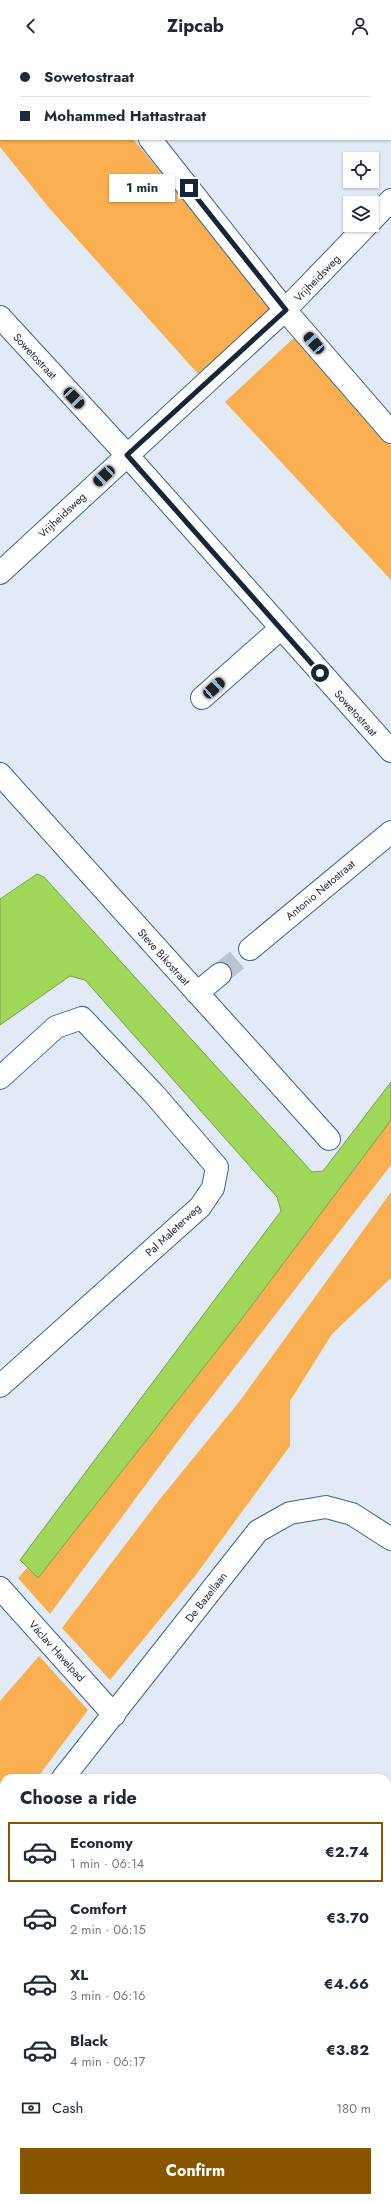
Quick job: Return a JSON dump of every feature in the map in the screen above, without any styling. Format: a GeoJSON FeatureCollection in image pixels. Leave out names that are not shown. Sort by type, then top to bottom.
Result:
{"type":"FeatureCollection","features":[{"type":"Feature","properties":{"kind":"street"},"geometry":{"type":"LineString","coordinates":[[151,140],[286,310],[391,432]]}},
{"type":"Feature","properties":{"kind":"street"},"geometry":{"type":"LineString","coordinates":[[379,213],[391,200]]}},
{"type":"Feature","properties":{"kind":"street","name":"Vrijheidsweg"},"geometry":{"type":"LineString","coordinates":[[0,573],[286,310],[360,232]]}},
{"type":"Feature","properties":{"kind":"street","name":"Sowetostraat"},"geometry":{"type":"LineString","coordinates":[[0,318],[127,455],[391,751]]}},
{"type":"Feature","properties":{"kind":"street"},"geometry":{"type":"LineString","coordinates":[[202,698],[280,628]]}},
{"type":"Feature","properties":{"kind":"street","name":"Steve Bikostraat"},"geometry":{"type":"LineString","coordinates":[[0,774],[329,1139]]}},
{"type":"Feature","properties":{"kind":"street","name":"Antonio Netostraat"},"geometry":{"type":"LineString","coordinates":[[250,949],[391,832]]}},
{"type":"Feature","properties":{"kind":"street"},"geometry":{"type":"LineString","coordinates":[[197,993],[220,974]]}},
{"type":"Feature","properties":{"kind":"street","name":"Pal Maleterweg"},"geometry":{"type":"LineString","coordinates":[[0,1078],[56,1027],[82,1018],[154,1094],[217,1167],[213,1188],[200,1207],[0,1386]]}},
{"type":"Feature","properties":{"kind":"street","name":"De Bazellaan"},"geometry":{"type":"LineString","coordinates":[[66,1774],[258,1531],[290,1513],[326,1507],[352,1514],[391,1539]]}},
{"type":"Feature","properties":{"kind":"street","name":"Václav Havelpad"},"geometry":{"type":"LineString","coordinates":[[0,1588],[114,1715]]}},
{"type":"Feature","properties":{"kind":"shaded area"},"geometry":{"type":"Polygon","coordinates":[[[0,140],[134,140],[273,308],[200,376],[50,209],[0,147],[0,140]]]}},
{"type":"Feature","properties":{"kind":"shaded area"},"geometry":{"type":"Polygon","coordinates":[[[296,336],[391,446],[391,580],[225,402],[296,336]]]}},
{"type":"Feature","properties":{"kind":"shaded area"},"geometry":{"type":"Polygon","coordinates":[[[37,874],[44,877],[312,1172],[323,1171],[391,1082],[391,1120],[237,1325],[38,1578],[20,1560],[281,1211],[277,1197],[85,980],[70,976],[0,1025],[0,899],[37,874]]]}},
{"type":"Feature","properties":{"kind":"shaded area"},"geometry":{"type":"Polygon","coordinates":[[[391,1120],[391,1165],[190,1425],[50,1614],[18,1578],[27,1568],[38,1578],[237,1325],[391,1120]]]}},
{"type":"Feature","properties":{"kind":"shaded area"},"geometry":{"type":"Polygon","coordinates":[[[391,1192],[391,1278],[332,1334],[290,1401],[290,1446],[195,1576],[110,1680],[62,1628],[160,1499],[239,1402],[391,1192]]]}},
{"type":"Feature","properties":{"kind":"shaded area"},"geometry":{"type":"Polygon","coordinates":[[[39,1656],[88,1710],[40,1774],[0,1774],[0,1701],[39,1656]]]}},
{"type":"Feature","properties":{"kind":"tunnel"},"geometry":{"type":"LineString","coordinates":[[220,974],[250,949]]}},
{"type":"Feature","properties":{"kind":"route"},"geometry":{"type":"LineString","coordinates":[[189,188],[286,310],[127,455],[320,673]]}}]}
